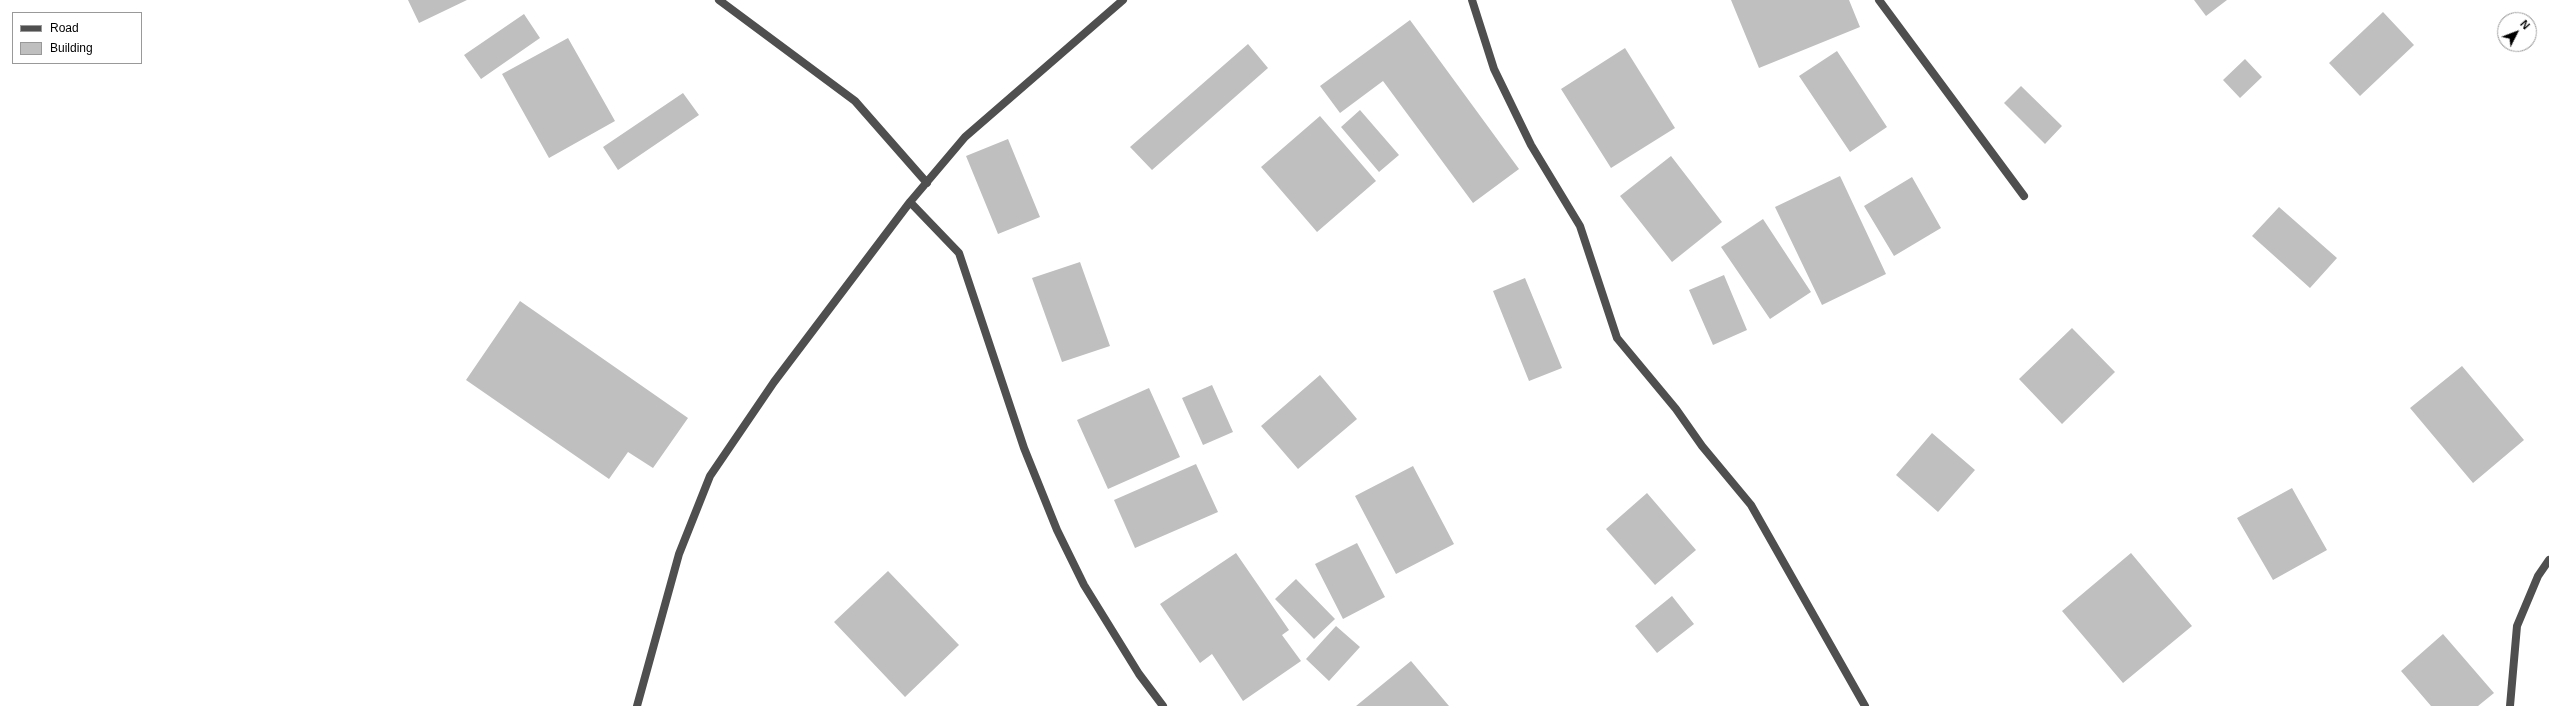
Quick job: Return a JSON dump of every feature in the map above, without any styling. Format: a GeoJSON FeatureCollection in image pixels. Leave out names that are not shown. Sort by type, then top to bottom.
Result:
{"type":"FeatureCollection","features":[{"type":"Feature","properties":{"kind":"street"},"geometry":{"type":"LineString","coordinates":[[719,0],[855,101],[927,183]]}},
{"type":"Feature","properties":{"kind":"street"},"geometry":{"type":"LineString","coordinates":[[637,706],[679,554],[710,476],[774,382],[910,202],[965,137],[1123,0]]}},
{"type":"Feature","properties":{"kind":"street"},"geometry":{"type":"LineString","coordinates":[[1472,0],[1494,70],[1531,145],[1580,226],[1618,338],[1676,409],[1702,446],[1751,505],[1865,706]]}},
{"type":"Feature","properties":{"kind":"street"},"geometry":{"type":"LineString","coordinates":[[1879,0],[2024,196]]}},
{"type":"Feature","properties":{"kind":"street"},"geometry":{"type":"LineString","coordinates":[[910,202],[959,253],[1024,448],[1057,530],[1084,585],[1139,674],[1164,706]]}},
{"type":"Feature","properties":{"kind":"street"},"geometry":{"type":"LineString","coordinates":[[2510,706],[2517,626],[2538,576],[2549,560]]}},
{"type":"Feature","properties":{"kind":"building"},"geometry":{"type":"Polygon","coordinates":[[[408,0],[467,0],[419,23],[408,0]]]}},
{"type":"Feature","properties":{"kind":"building"},"geometry":{"type":"Polygon","coordinates":[[[1731,0],[1849,0],[1860,27],[1759,68],[1731,0]]]}},
{"type":"Feature","properties":{"kind":"building"},"geometry":{"type":"Polygon","coordinates":[[[2194,0],[2227,0],[2206,16],[2194,0]]]}},
{"type":"Feature","properties":{"kind":"building"},"geometry":{"type":"Polygon","coordinates":[[[2383,12],[2414,45],[2360,96],[2329,63],[2383,12]]]}},
{"type":"Feature","properties":{"kind":"building"},"geometry":{"type":"Polygon","coordinates":[[[524,14],[540,38],[481,79],[464,55],[524,14]]]}},
{"type":"Feature","properties":{"kind":"building"},"geometry":{"type":"Polygon","coordinates":[[[1410,20],[1519,169],[1473,203],[1383,81],[1340,113],[1320,86],[1410,20]]]}},
{"type":"Feature","properties":{"kind":"building"},"geometry":{"type":"Polygon","coordinates":[[[568,38],[615,121],[549,158],[502,74],[568,38]]]}},
{"type":"Feature","properties":{"kind":"building"},"geometry":{"type":"Polygon","coordinates":[[[1248,44],[1268,68],[1152,170],[1130,147],[1248,44]]]}},
{"type":"Feature","properties":{"kind":"building"},"geometry":{"type":"Polygon","coordinates":[[[1625,48],[1675,128],[1611,168],[1561,89],[1625,48]]]}},
{"type":"Feature","properties":{"kind":"building"},"geometry":{"type":"Polygon","coordinates":[[[1837,51],[1887,127],[1850,152],[1799,76],[1837,51]]]}},
{"type":"Feature","properties":{"kind":"building"},"geometry":{"type":"Polygon","coordinates":[[[2245,59],[2262,77],[2240,98],[2223,80],[2245,59]]]}},
{"type":"Feature","properties":{"kind":"building"},"geometry":{"type":"Polygon","coordinates":[[[2021,86],[2062,126],[2045,144],[2004,103],[2021,86]]]}},
{"type":"Feature","properties":{"kind":"building"},"geometry":{"type":"Polygon","coordinates":[[[683,93],[699,115],[618,170],[603,147],[683,93]]]}},
{"type":"Feature","properties":{"kind":"building"},"geometry":{"type":"Polygon","coordinates":[[[1360,110],[1399,155],[1379,172],[1341,127],[1360,110]]]}},
{"type":"Feature","properties":{"kind":"building"},"geometry":{"type":"Polygon","coordinates":[[[1320,116],[1376,181],[1317,232],[1261,167],[1320,116]]]}},
{"type":"Feature","properties":{"kind":"building"},"geometry":{"type":"Polygon","coordinates":[[[1008,139],[1040,217],[998,234],[966,156],[1008,139]]]}},
{"type":"Feature","properties":{"kind":"building"},"geometry":{"type":"Polygon","coordinates":[[[1671,156],[1722,222],[1672,262],[1620,196],[1671,156]]]}},
{"type":"Feature","properties":{"kind":"building"},"geometry":{"type":"Polygon","coordinates":[[[1840,176],[1886,274],[1822,305],[1775,207],[1840,176]]]}},
{"type":"Feature","properties":{"kind":"building"},"geometry":{"type":"Polygon","coordinates":[[[1912,177],[1941,228],[1894,256],[1864,206],[1912,177]]]}},
{"type":"Feature","properties":{"kind":"building"},"geometry":{"type":"Polygon","coordinates":[[[2279,207],[2337,258],[2310,288],[2252,236],[2279,207]]]}},
{"type":"Feature","properties":{"kind":"building"},"geometry":{"type":"Polygon","coordinates":[[[1763,219],[1811,292],[1770,319],[1721,247],[1763,219]]]}},
{"type":"Feature","properties":{"kind":"building"},"geometry":{"type":"Polygon","coordinates":[[[1080,262],[1110,346],[1062,362],[1032,278],[1080,262]]]}},
{"type":"Feature","properties":{"kind":"building"},"geometry":{"type":"Polygon","coordinates":[[[1724,275],[1747,330],[1713,345],[1689,290],[1724,275]]]}},
{"type":"Feature","properties":{"kind":"building"},"geometry":{"type":"Polygon","coordinates":[[[1525,278],[1562,368],[1529,381],[1493,291],[1525,278]]]}},
{"type":"Feature","properties":{"kind":"building"},"geometry":{"type":"Polygon","coordinates":[[[520,301],[688,418],[653,468],[628,452],[609,479],[466,380],[520,301]]]}},
{"type":"Feature","properties":{"kind":"building"},"geometry":{"type":"Polygon","coordinates":[[[2072,328],[2115,372],[2062,424],[2019,379],[2072,328]]]}},
{"type":"Feature","properties":{"kind":"building"},"geometry":{"type":"Polygon","coordinates":[[[2462,366],[2524,440],[2473,483],[2410,408],[2462,366]]]}},
{"type":"Feature","properties":{"kind":"building"},"geometry":{"type":"Polygon","coordinates":[[[1320,375],[1357,419],[1298,469],[1261,426],[1320,375]]]}},
{"type":"Feature","properties":{"kind":"building"},"geometry":{"type":"Polygon","coordinates":[[[1212,385],[1233,432],[1203,445],[1182,398],[1212,385]]]}},
{"type":"Feature","properties":{"kind":"building"},"geometry":{"type":"Polygon","coordinates":[[[1149,388],[1180,457],[1108,489],[1077,420],[1149,388]]]}},
{"type":"Feature","properties":{"kind":"building"},"geometry":{"type":"Polygon","coordinates":[[[1932,433],[1975,470],[1938,512],[1896,475],[1932,433]]]}},
{"type":"Feature","properties":{"kind":"building"},"geometry":{"type":"Polygon","coordinates":[[[1196,464],[1218,512],[1135,548],[1114,500],[1196,464]]]}},
{"type":"Feature","properties":{"kind":"building"},"geometry":{"type":"Polygon","coordinates":[[[1413,466],[1454,544],[1396,574],[1355,496],[1413,466]]]}},
{"type":"Feature","properties":{"kind":"building"},"geometry":{"type":"Polygon","coordinates":[[[2292,488],[2327,550],[2273,580],[2237,518],[2292,488]]]}},
{"type":"Feature","properties":{"kind":"building"},"geometry":{"type":"Polygon","coordinates":[[[1647,493],[1696,550],[1655,585],[1606,529],[1647,493]]]}},
{"type":"Feature","properties":{"kind":"building"},"geometry":{"type":"Polygon","coordinates":[[[1357,543],[1385,597],[1343,619],[1315,564],[1357,543]]]}},
{"type":"Feature","properties":{"kind":"building"},"geometry":{"type":"Polygon","coordinates":[[[1236,553],[1289,630],[1282,635],[1301,661],[1243,701],[1212,654],[1200,663],[1160,604],[1236,553]]]}},
{"type":"Feature","properties":{"kind":"building"},"geometry":{"type":"Polygon","coordinates":[[[2131,553],[2192,626],[2123,683],[2062,611],[2131,553]]]}},
{"type":"Feature","properties":{"kind":"building"},"geometry":{"type":"Polygon","coordinates":[[[888,571],[959,645],[905,697],[834,622],[888,571]]]}},
{"type":"Feature","properties":{"kind":"building"},"geometry":{"type":"Polygon","coordinates":[[[1296,579],[1335,619],[1314,639],[1275,599],[1296,579]]]}},
{"type":"Feature","properties":{"kind":"building"},"geometry":{"type":"Polygon","coordinates":[[[1672,596],[1694,624],[1657,653],[1635,626],[1672,596]]]}},
{"type":"Feature","properties":{"kind":"building"},"geometry":{"type":"Polygon","coordinates":[[[1336,626],[1360,647],[1329,681],[1306,659],[1336,626]]]}},
{"type":"Feature","properties":{"kind":"building"},"geometry":{"type":"Polygon","coordinates":[[[2443,634],[2494,693],[2478,706],[2431,706],[2401,671],[2443,634]]]}},
{"type":"Feature","properties":{"kind":"building"},"geometry":{"type":"Polygon","coordinates":[[[1411,661],[1449,706],[1356,706],[1411,661]]]}}]}
